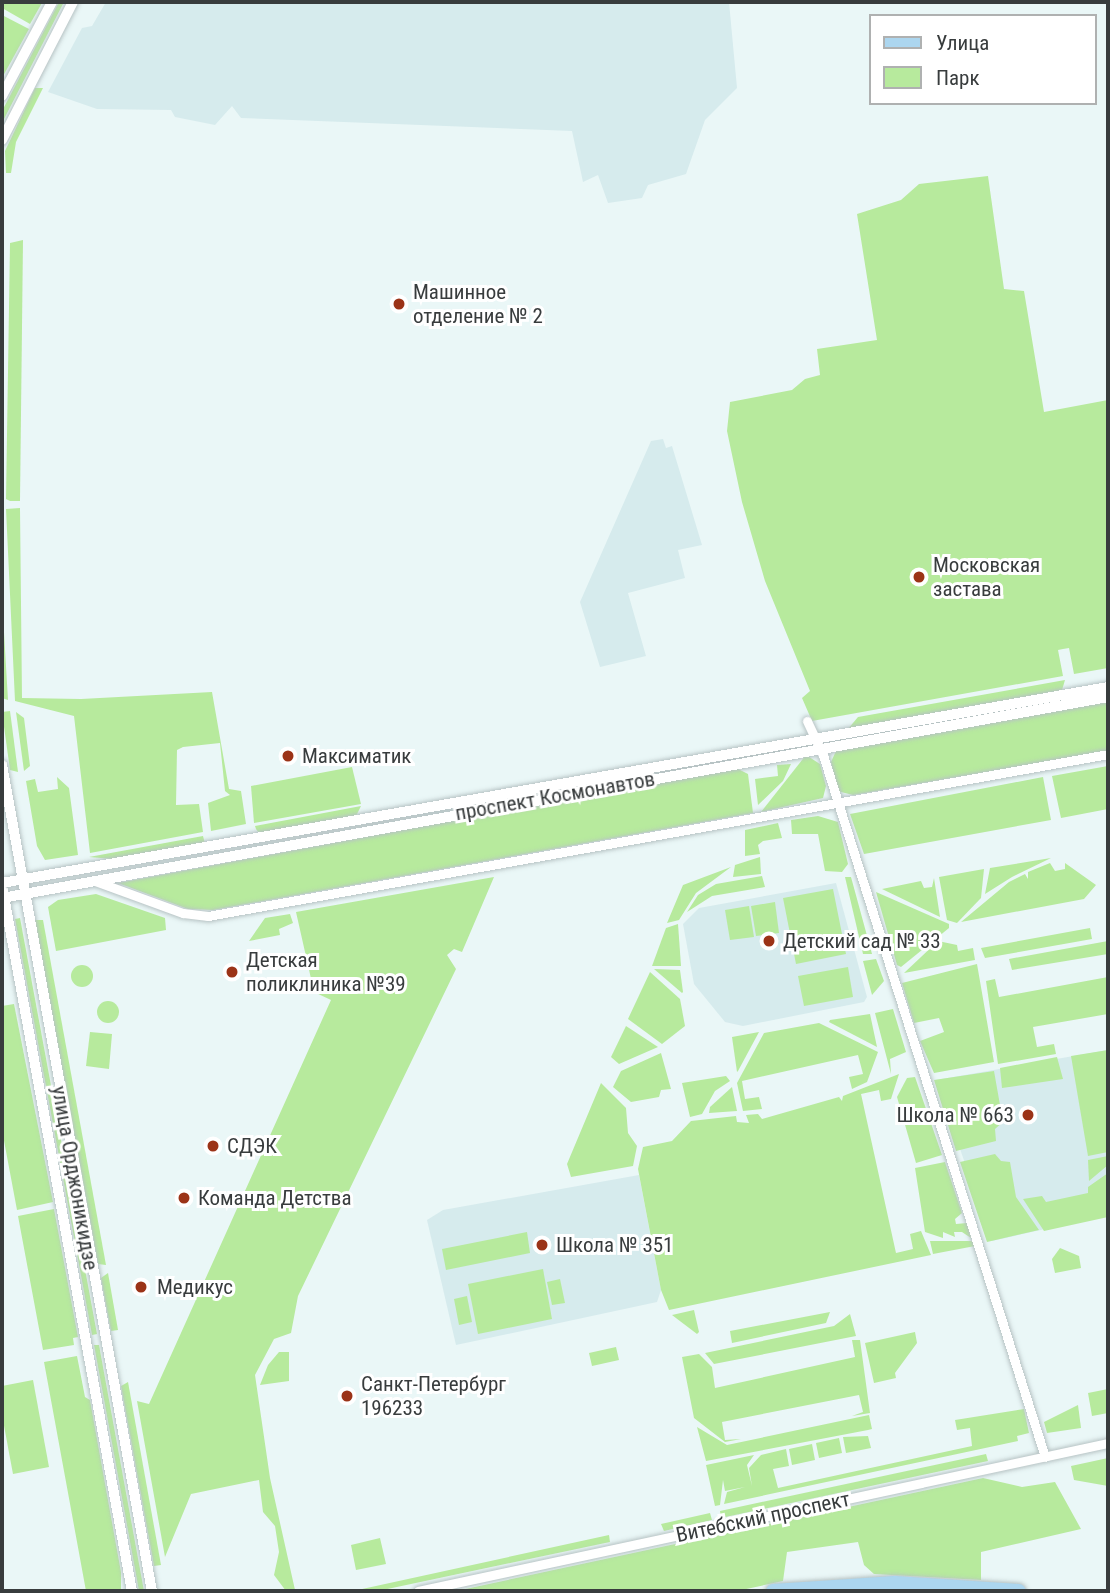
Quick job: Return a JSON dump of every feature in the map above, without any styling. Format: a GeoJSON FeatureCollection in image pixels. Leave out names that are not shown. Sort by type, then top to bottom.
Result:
{"type":"FeatureCollection","features":[{"type":"Feature","properties":{"kind":"main road"},"geometry":{"type":"LineString","coordinates":[[773,1591],[895,1583],[1019,1591]]}},
{"type":"Feature","properties":{"kind":"street"},"geometry":{"type":"LineString","coordinates":[[2,96],[52,2]]}},
{"type":"Feature","properties":{"kind":"street"},"geometry":{"type":"LineString","coordinates":[[2,140],[73,2]]}},
{"type":"Feature","properties":{"kind":"street","name":"проспект Космонавтов"},"geometry":{"type":"LineString","coordinates":[[3,898],[1108,687]]}},
{"type":"Feature","properties":{"kind":"street","name":"проспект Космонавтов"},"geometry":{"type":"LineString","coordinates":[[2,884],[1108,697]]}},
{"type":"Feature","properties":{"kind":"street"},"geometry":{"type":"LineString","coordinates":[[807,721],[819,744],[1045,1457]]}},
{"type":"Feature","properties":{"kind":"street"},"geometry":{"type":"LineString","coordinates":[[92,880],[183,913],[208,916],[1108,754]]}},
{"type":"Feature","properties":{"kind":"street","name":"улица Орджоникидзе"},"geometry":{"type":"LineString","coordinates":[[2,765],[20,879],[152,1591]]}},
{"type":"Feature","properties":{"kind":"street","name":"улица Орджоникидзе"},"geometry":{"type":"LineString","coordinates":[[2,884],[132,1591]]}},
{"type":"Feature","properties":{"kind":"street","name":"Витебский проспект"},"geometry":{"type":"LineString","coordinates":[[418,1591],[1108,1443]]}},
{"type":"Feature","properties":{"kind":"shaded area"},"geometry":{"type":"Polygon","coordinates":[[[106,2],[729,2],[737,88],[705,120],[686,174],[648,185],[642,198],[608,203],[598,175],[583,182],[572,131],[241,118],[232,106],[215,125],[175,117],[171,110],[97,109],[48,92],[82,28],[92,26],[106,2]]]}},
{"type":"Feature","properties":{"kind":"shaded area"},"geometry":{"type":"Polygon","coordinates":[[[663,439],[666,448],[672,446],[702,545],[678,550],[685,578],[628,593],[646,656],[600,667],[580,602],[651,441],[663,439]]]}},
{"type":"Feature","properties":{"kind":"shaded area","name":"Детский сад № 33"},"geometry":{"type":"Polygon","coordinates":[[[836,883],[867,997],[864,1002],[743,1026],[725,1022],[694,984],[683,924],[699,908],[836,883]]]}},
{"type":"Feature","properties":{"kind":"shaded area","name":"Школа № 663"},"geometry":{"type":"Polygon","coordinates":[[[1108,1050],[1108,1215],[992,1241],[936,1080],[1108,1050]]]}},
{"type":"Feature","properties":{"kind":"shaded area","name":"Школа № 351"},"geometry":{"type":"Polygon","coordinates":[[[639,1175],[661,1290],[657,1302],[456,1345],[427,1220],[443,1210],[639,1175]]]}},
{"type":"Feature","properties":{"kind":"green space"},"geometry":{"type":"Polygon","coordinates":[[[2,2],[42,3],[30,24],[2,8],[2,2]]]}},
{"type":"Feature","properties":{"kind":"green space"},"geometry":{"type":"Polygon","coordinates":[[[59,2],[64,2],[2,123],[2,111],[59,2]]]}},
{"type":"Feature","properties":{"kind":"green space"},"geometry":{"type":"Polygon","coordinates":[[[2,15],[29,29],[2,78],[2,15]]]}},
{"type":"Feature","properties":{"kind":"green space"},"geometry":{"type":"Polygon","coordinates":[[[35,88],[43,88],[16,142],[11,173],[6,173],[5,151],[35,88]]]}},
{"type":"Feature","properties":{"kind":"green space"},"geometry":{"type":"Polygon","coordinates":[[[988,176],[1004,289],[1024,291],[1044,412],[1108,400],[1108,668],[1074,674],[1069,648],[1063,649],[1058,650],[1063,676],[812,721],[802,698],[810,691],[765,581],[742,502],[727,431],[730,402],[792,390],[805,379],[820,375],[817,349],[877,340],[857,214],[901,200],[919,184],[988,176]]]}},
{"type":"Feature","properties":{"kind":"green space"},"geometry":{"type":"Polygon","coordinates":[[[23,240],[20,501],[10,501],[6,499],[10,243],[23,240]]]}},
{"type":"Feature","properties":{"kind":"green space"},"geometry":{"type":"Polygon","coordinates":[[[20,508],[22,698],[81,699],[212,692],[229,789],[241,791],[246,824],[211,831],[208,803],[230,795],[225,791],[220,743],[183,747],[177,750],[176,805],[199,804],[203,832],[90,853],[74,716],[15,701],[6,509],[20,508]]]}},
{"type":"Feature","properties":{"kind":"green space"},"geometry":{"type":"Polygon","coordinates":[[[2,571],[3,615],[8,700],[2,698],[2,571]]]}},
{"type":"Feature","properties":{"kind":"green space"},"geometry":{"type":"Polygon","coordinates":[[[1065,680],[1062,690],[848,729],[858,717],[1065,680]]]}},
{"type":"Feature","properties":{"kind":"green space"},"geometry":{"type":"Polygon","coordinates":[[[1108,702],[1108,751],[853,795],[837,791],[831,762],[836,751],[1108,702]]]}},
{"type":"Feature","properties":{"kind":"green space"},"geometry":{"type":"Polygon","coordinates":[[[10,711],[18,772],[10,770],[2,712],[10,711]]]}},
{"type":"Feature","properties":{"kind":"green space"},"geometry":{"type":"Polygon","coordinates":[[[16,712],[24,718],[30,766],[24,771],[16,712]]]}},
{"type":"Feature","properties":{"kind":"green space"},"geometry":{"type":"Polygon","coordinates":[[[806,755],[820,764],[826,786],[823,798],[761,812],[806,755]]]}},
{"type":"Feature","properties":{"kind":"green space"},"geometry":{"type":"Polygon","coordinates":[[[791,764],[783,781],[758,805],[755,779],[778,776],[777,765],[791,764]]]}},
{"type":"Feature","properties":{"kind":"green space"},"geometry":{"type":"Polygon","coordinates":[[[1108,766],[1108,809],[1061,818],[1052,776],[1108,766]]]}},
{"type":"Feature","properties":{"kind":"green space"},"geometry":{"type":"Polygon","coordinates":[[[352,767],[361,804],[254,823],[251,786],[352,767]]]}},
{"type":"Feature","properties":{"kind":"green space"},"geometry":{"type":"Polygon","coordinates":[[[736,768],[748,774],[753,813],[213,910],[188,909],[118,883],[736,768]]]}},
{"type":"Feature","properties":{"kind":"green space"},"geometry":{"type":"Polygon","coordinates":[[[57,777],[69,788],[78,855],[45,860],[37,846],[26,781],[35,779],[38,792],[58,789],[57,777]]]}},
{"type":"Feature","properties":{"kind":"green space"},"geometry":{"type":"Polygon","coordinates":[[[1043,777],[1051,820],[864,854],[850,814],[1043,777]]]}},
{"type":"Feature","properties":{"kind":"green space"},"geometry":{"type":"Polygon","coordinates":[[[361,806],[356,816],[259,833],[255,826],[361,806]]]}},
{"type":"Feature","properties":{"kind":"green space"},"geometry":{"type":"Polygon","coordinates":[[[818,816],[838,822],[848,864],[842,872],[825,871],[818,834],[792,834],[791,820],[818,816]]]}},
{"type":"Feature","properties":{"kind":"green space"},"geometry":{"type":"Polygon","coordinates":[[[778,823],[782,838],[763,841],[758,845],[760,854],[745,856],[745,830],[778,823]]]}},
{"type":"Feature","properties":{"kind":"green space"},"geometry":{"type":"Polygon","coordinates":[[[203,836],[205,844],[113,859],[89,857],[203,836]]]}},
{"type":"Feature","properties":{"kind":"green space"},"geometry":{"type":"Polygon","coordinates":[[[760,857],[761,874],[733,877],[735,865],[760,857]]]}},
{"type":"Feature","properties":{"kind":"green space"},"geometry":{"type":"Polygon","coordinates":[[[1051,858],[1012,877],[985,894],[990,868],[1051,858]]]}},
{"type":"Feature","properties":{"kind":"green space"},"geometry":{"type":"Polygon","coordinates":[[[1050,863],[1055,871],[1065,869],[1065,863],[1096,885],[1084,899],[961,922],[1009,882],[1025,874],[1028,879],[1028,872],[1050,863]]]}},
{"type":"Feature","properties":{"kind":"green space"},"geometry":{"type":"Polygon","coordinates":[[[731,867],[696,893],[679,920],[667,923],[683,885],[731,867]]]}},
{"type":"Feature","properties":{"kind":"green space"},"geometry":{"type":"Polygon","coordinates":[[[984,869],[981,898],[957,923],[947,920],[939,877],[984,869]]]}},
{"type":"Feature","properties":{"kind":"green space"},"geometry":{"type":"Polygon","coordinates":[[[762,876],[765,887],[712,896],[687,912],[698,895],[716,884],[762,876]]]}},
{"type":"Feature","properties":{"kind":"green space"},"geometry":{"type":"Polygon","coordinates":[[[494,877],[462,952],[454,949],[447,955],[456,969],[298,1296],[291,1333],[274,1339],[255,1375],[270,1478],[295,1590],[286,1591],[274,1575],[279,1552],[275,1526],[263,1512],[259,1480],[191,1494],[165,1557],[137,1401],[149,1404],[331,1000],[314,992],[296,912],[494,877]]]}},
{"type":"Feature","properties":{"kind":"green space"},"geometry":{"type":"Polygon","coordinates":[[[845,877],[851,877],[872,954],[863,954],[845,877]]]}},
{"type":"Feature","properties":{"kind":"green space"},"geometry":{"type":"Polygon","coordinates":[[[934,878],[940,917],[882,889],[921,881],[924,888],[932,887],[934,878]]]}},
{"type":"Feature","properties":{"kind":"green space"},"geometry":{"type":"Polygon","coordinates":[[[833,889],[846,954],[796,964],[783,898],[833,889]]]}},
{"type":"Feature","properties":{"kind":"green space"},"geometry":{"type":"Polygon","coordinates":[[[876,892],[949,924],[949,928],[901,967],[897,965],[876,892]]]}},
{"type":"Feature","properties":{"kind":"green space"},"geometry":{"type":"Polygon","coordinates":[[[96,894],[165,918],[166,930],[56,951],[48,907],[58,900],[96,894]]]}},
{"type":"Feature","properties":{"kind":"green space"},"geometry":{"type":"Polygon","coordinates":[[[775,902],[779,933],[756,936],[751,906],[775,902]]]}},
{"type":"Feature","properties":{"kind":"green space"},"geometry":{"type":"Polygon","coordinates":[[[749,906],[754,937],[730,940],[725,910],[749,906]]]}},
{"type":"Feature","properties":{"kind":"green space"},"geometry":{"type":"Polygon","coordinates":[[[290,914],[293,923],[279,929],[280,935],[249,941],[265,918],[290,914]]]}},
{"type":"Feature","properties":{"kind":"green space"},"geometry":{"type":"Polygon","coordinates":[[[20,918],[97,1334],[92,1335],[15,919],[20,918]]]}},
{"type":"Feature","properties":{"kind":"green space"},"geometry":{"type":"Polygon","coordinates":[[[35,920],[43,920],[106,1265],[98,1264],[35,920]]]}},
{"type":"Feature","properties":{"kind":"green space"},"geometry":{"type":"Polygon","coordinates":[[[678,924],[681,966],[652,966],[666,928],[678,924]]]}},
{"type":"Feature","properties":{"kind":"green space"},"geometry":{"type":"Polygon","coordinates":[[[1090,928],[1092,939],[985,958],[981,948],[1090,928]]]}},
{"type":"Feature","properties":{"kind":"green space"},"geometry":{"type":"Polygon","coordinates":[[[938,941],[957,945],[958,951],[973,948],[975,960],[904,973],[938,941]]]}},
{"type":"Feature","properties":{"kind":"green space"},"geometry":{"type":"Polygon","coordinates":[[[1108,941],[1108,954],[1012,970],[1009,959],[1108,941]]]}},
{"type":"Feature","properties":{"kind":"green space"},"geometry":{"type":"Polygon","coordinates":[[[876,959],[884,981],[872,995],[863,961],[876,959]]]}},
{"type":"Feature","properties":{"kind":"green space"},"geometry":{"type":"Polygon","coordinates":[[[977,964],[994,1062],[934,1073],[920,1041],[944,1032],[939,1018],[914,1023],[902,983],[977,964]]]}},
{"type":"Feature","properties":{"kind":"green space"},"geometry":{"type":"Polygon","coordinates":[[[82,965],[90,968],[93,976],[90,984],[82,987],[74,984],[71,976],[74,968],[82,965]]]}},
{"type":"Feature","properties":{"kind":"green space"},"geometry":{"type":"Polygon","coordinates":[[[848,967],[853,997],[804,1006],[798,976],[848,967]]]}},
{"type":"Feature","properties":{"kind":"green space"},"geometry":{"type":"Polygon","coordinates":[[[654,969],[680,970],[683,992],[682,993],[654,969]]]}},
{"type":"Feature","properties":{"kind":"green space"},"geometry":{"type":"Polygon","coordinates":[[[650,972],[680,999],[685,1026],[662,1044],[628,1019],[650,972]]]}},
{"type":"Feature","properties":{"kind":"green space"},"geometry":{"type":"Polygon","coordinates":[[[1108,977],[1108,1014],[1033,1027],[1037,1047],[1054,1044],[1056,1054],[998,1064],[986,981],[995,979],[999,997],[1108,977]]]}},
{"type":"Feature","properties":{"kind":"green space"},"geometry":{"type":"Polygon","coordinates":[[[108,1001],[116,1004],[119,1012],[116,1020],[108,1023],[100,1020],[97,1012],[100,1004],[108,1001]]]}},
{"type":"Feature","properties":{"kind":"green space"},"geometry":{"type":"Polygon","coordinates":[[[14,1004],[53,1202],[17,1210],[2,1130],[2,1006],[14,1004]]]}},
{"type":"Feature","properties":{"kind":"green space"},"geometry":{"type":"Polygon","coordinates":[[[893,1009],[906,1052],[890,1059],[891,1074],[875,1013],[893,1009]]]}},
{"type":"Feature","properties":{"kind":"green space"},"geometry":{"type":"Polygon","coordinates":[[[870,1014],[877,1047],[829,1022],[830,1020],[870,1014]]]}},
{"type":"Feature","properties":{"kind":"green space"},"geometry":{"type":"Polygon","coordinates":[[[819,1023],[878,1052],[867,1082],[852,1089],[849,1077],[863,1074],[858,1055],[742,1081],[745,1099],[759,1097],[762,1109],[743,1111],[737,1083],[764,1033],[819,1023]]]}},
{"type":"Feature","properties":{"kind":"green space"},"geometry":{"type":"Polygon","coordinates":[[[626,1026],[658,1047],[619,1064],[611,1057],[626,1026]]]}},
{"type":"Feature","properties":{"kind":"green space"},"geometry":{"type":"Polygon","coordinates":[[[90,1032],[112,1034],[109,1069],[86,1066],[90,1032]]]}},
{"type":"Feature","properties":{"kind":"green space"},"geometry":{"type":"Polygon","coordinates":[[[759,1032],[738,1071],[737,1072],[732,1037],[759,1032]]]}},
{"type":"Feature","properties":{"kind":"green space"},"geometry":{"type":"Polygon","coordinates":[[[1108,1050],[1108,1152],[1088,1156],[1071,1056],[1108,1050]]]}},
{"type":"Feature","properties":{"kind":"green space"},"geometry":{"type":"Polygon","coordinates":[[[661,1053],[671,1089],[661,1090],[659,1097],[631,1102],[613,1087],[621,1071],[661,1053]]]}},
{"type":"Feature","properties":{"kind":"green space"},"geometry":{"type":"Polygon","coordinates":[[[1057,1057],[1063,1079],[1002,1088],[1000,1068],[1057,1057]]]}},
{"type":"Feature","properties":{"kind":"green space"},"geometry":{"type":"Polygon","coordinates":[[[994,1071],[1003,1122],[995,1129],[996,1141],[956,1151],[934,1080],[994,1071]]]}},
{"type":"Feature","properties":{"kind":"green space"},"geometry":{"type":"Polygon","coordinates":[[[899,1074],[891,1099],[881,1101],[879,1090],[861,1094],[896,1253],[913,1249],[910,1234],[921,1231],[931,1255],[669,1310],[661,1290],[638,1169],[643,1147],[672,1141],[691,1121],[736,1116],[737,1122],[749,1123],[746,1115],[758,1114],[762,1119],[839,1097],[842,1101],[843,1096],[899,1074]]]}},
{"type":"Feature","properties":{"kind":"green space"},"geometry":{"type":"Polygon","coordinates":[[[726,1076],[730,1081],[715,1091],[702,1114],[690,1117],[682,1083],[726,1076]]]}},
{"type":"Feature","properties":{"kind":"green space"},"geometry":{"type":"Polygon","coordinates":[[[915,1077],[942,1155],[916,1163],[897,1097],[907,1078],[915,1077]]]}},
{"type":"Feature","properties":{"kind":"green space"},"geometry":{"type":"Polygon","coordinates":[[[601,1083],[626,1108],[628,1133],[637,1146],[633,1166],[571,1177],[567,1164],[601,1083]]]}},
{"type":"Feature","properties":{"kind":"green space"},"geometry":{"type":"Polygon","coordinates":[[[732,1087],[737,1111],[709,1113],[710,1107],[732,1087]]]}},
{"type":"Feature","properties":{"kind":"green space"},"geometry":{"type":"Polygon","coordinates":[[[995,1154],[1001,1161],[1010,1162],[1016,1197],[1039,1230],[987,1242],[960,1162],[995,1154]]]}},
{"type":"Feature","properties":{"kind":"green space"},"geometry":{"type":"Polygon","coordinates":[[[1108,1156],[1108,1165],[1089,1181],[1088,1160],[1108,1156]]]}},
{"type":"Feature","properties":{"kind":"green space"},"geometry":{"type":"Polygon","coordinates":[[[945,1162],[962,1213],[955,1219],[956,1224],[967,1223],[971,1238],[962,1232],[954,1232],[955,1237],[943,1232],[943,1238],[925,1232],[915,1168],[945,1162]]]}},
{"type":"Feature","properties":{"kind":"green space"},"geometry":{"type":"Polygon","coordinates":[[[1108,1173],[1108,1217],[1044,1231],[1023,1199],[1042,1196],[1046,1202],[1088,1193],[1088,1187],[1108,1173]]]}},
{"type":"Feature","properties":{"kind":"green space"},"geometry":{"type":"Polygon","coordinates":[[[54,1209],[78,1337],[73,1338],[74,1345],[43,1350],[18,1216],[54,1209]]]}},
{"type":"Feature","properties":{"kind":"green space"},"geometry":{"type":"Polygon","coordinates":[[[527,1232],[530,1253],[446,1270],[442,1249],[527,1232]]]}},
{"type":"Feature","properties":{"kind":"green space"},"geometry":{"type":"Polygon","coordinates":[[[930,1241],[973,1241],[975,1246],[933,1254],[930,1241]]]}},
{"type":"Feature","properties":{"kind":"green space"},"geometry":{"type":"Polygon","coordinates":[[[1060,1248],[1079,1256],[1081,1268],[1055,1273],[1052,1259],[1060,1248]]]}},
{"type":"Feature","properties":{"kind":"green space"},"geometry":{"type":"Polygon","coordinates":[[[543,1269],[552,1319],[478,1334],[468,1284],[543,1269]]]}},
{"type":"Feature","properties":{"kind":"green space"},"geometry":{"type":"Polygon","coordinates":[[[108,1273],[118,1330],[111,1331],[101,1278],[108,1273]]]}},
{"type":"Feature","properties":{"kind":"green space"},"geometry":{"type":"Polygon","coordinates":[[[560,1279],[565,1303],[552,1305],[547,1282],[560,1279]]]}},
{"type":"Feature","properties":{"kind":"green space"},"geometry":{"type":"Polygon","coordinates":[[[467,1296],[472,1322],[459,1325],[454,1299],[467,1296]]]}},
{"type":"Feature","properties":{"kind":"green space"},"geometry":{"type":"Polygon","coordinates":[[[694,1310],[699,1332],[697,1334],[672,1315],[694,1310]]]}},
{"type":"Feature","properties":{"kind":"green space"},"geometry":{"type":"Polygon","coordinates":[[[830,1312],[826,1323],[732,1343],[730,1331],[830,1312]]]}},
{"type":"Feature","properties":{"kind":"green space"},"geometry":{"type":"Polygon","coordinates":[[[850,1314],[856,1336],[714,1364],[705,1353],[834,1326],[850,1314]]]}},
{"type":"Feature","properties":{"kind":"green space"},"geometry":{"type":"Polygon","coordinates":[[[915,1332],[917,1343],[895,1373],[896,1378],[874,1383],[865,1343],[915,1332]]]}},
{"type":"Feature","properties":{"kind":"green space"},"geometry":{"type":"Polygon","coordinates":[[[852,1340],[860,1340],[870,1413],[852,1416],[863,1412],[859,1395],[722,1422],[725,1440],[741,1439],[725,1442],[694,1418],[682,1357],[699,1354],[712,1367],[715,1388],[855,1357],[852,1340]]]}},
{"type":"Feature","properties":{"kind":"green space"},"geometry":{"type":"Polygon","coordinates":[[[94,1345],[99,1345],[144,1591],[139,1591],[94,1345]]]}},
{"type":"Feature","properties":{"kind":"green space"},"geometry":{"type":"Polygon","coordinates":[[[616,1347],[619,1360],[592,1366],[589,1353],[616,1347]]]}},
{"type":"Feature","properties":{"kind":"green space"},"geometry":{"type":"Polygon","coordinates":[[[279,1352],[289,1352],[289,1381],[260,1385],[268,1365],[279,1352]]]}},
{"type":"Feature","properties":{"kind":"green space"},"geometry":{"type":"Polygon","coordinates":[[[77,1356],[85,1397],[90,1400],[121,1572],[121,1591],[86,1591],[44,1362],[77,1356]]]}},
{"type":"Feature","properties":{"kind":"green space"},"geometry":{"type":"Polygon","coordinates":[[[33,1380],[49,1467],[13,1474],[2,1415],[2,1386],[33,1380]]]}},
{"type":"Feature","properties":{"kind":"green space"},"geometry":{"type":"Polygon","coordinates":[[[128,1382],[161,1565],[154,1566],[121,1386],[128,1382]]]}},
{"type":"Feature","properties":{"kind":"green space"},"geometry":{"type":"Polygon","coordinates":[[[1108,1389],[1108,1413],[1092,1416],[1088,1393],[1108,1389]]]}},
{"type":"Feature","properties":{"kind":"green space"},"geometry":{"type":"Polygon","coordinates":[[[1078,1405],[1081,1428],[1047,1433],[1044,1422],[1078,1405]]]}},
{"type":"Feature","properties":{"kind":"green space"},"geometry":{"type":"Polygon","coordinates":[[[1024,1409],[1029,1433],[1017,1436],[1018,1441],[724,1504],[727,1492],[745,1487],[725,1491],[723,1480],[720,1505],[715,1506],[706,1465],[754,1455],[747,1465],[752,1486],[749,1468],[761,1455],[786,1449],[789,1466],[773,1469],[778,1488],[972,1446],[970,1428],[957,1430],[955,1420],[1024,1409]]]}},
{"type":"Feature","properties":{"kind":"green space"},"geometry":{"type":"Polygon","coordinates":[[[869,1415],[872,1429],[706,1461],[697,1427],[727,1445],[869,1415]]]}},
{"type":"Feature","properties":{"kind":"green space"},"geometry":{"type":"Polygon","coordinates":[[[868,1436],[871,1448],[846,1453],[843,1437],[868,1436]]]}},
{"type":"Feature","properties":{"kind":"green space"},"geometry":{"type":"Polygon","coordinates":[[[839,1438],[842,1453],[819,1458],[816,1443],[839,1438]]]}},
{"type":"Feature","properties":{"kind":"green space"},"geometry":{"type":"Polygon","coordinates":[[[812,1444],[815,1460],[792,1465],[789,1449],[812,1444]]]}},
{"type":"Feature","properties":{"kind":"green space"},"geometry":{"type":"Polygon","coordinates":[[[986,1454],[988,1461],[721,1518],[720,1511],[986,1454]]]}},
{"type":"Feature","properties":{"kind":"green space"},"geometry":{"type":"Polygon","coordinates":[[[1108,1458],[1108,1486],[1074,1480],[1071,1466],[1108,1458]]]}},
{"type":"Feature","properties":{"kind":"green space"},"geometry":{"type":"Polygon","coordinates":[[[983,1478],[1022,1487],[1055,1482],[1081,1529],[981,1552],[981,1580],[874,1574],[864,1565],[858,1542],[787,1552],[783,1581],[737,1591],[456,1591],[983,1478]]]}},
{"type":"Feature","properties":{"kind":"green space"},"geometry":{"type":"Polygon","coordinates":[[[710,1513],[712,1520],[664,1531],[661,1524],[710,1513]]]}},
{"type":"Feature","properties":{"kind":"green space"},"geometry":{"type":"Polygon","coordinates":[[[609,1535],[610,1542],[378,1591],[353,1591],[609,1535]]]}},
{"type":"Feature","properties":{"kind":"green space"},"geometry":{"type":"Polygon","coordinates":[[[380,1538],[386,1564],[356,1570],[351,1545],[380,1538]]]}},
{"type":"Feature","properties":{"kind":"place","name":"Машинное отделение № 2"},"geometry":{"type":"Point","coordinates":[399,304]}},
{"type":"Feature","properties":{"kind":"place","name":"Московская застава"},"geometry":{"type":"Point","coordinates":[919,577]}},
{"type":"Feature","properties":{"kind":"place","name":"Максиматик"},"geometry":{"type":"Point","coordinates":[288,756]}},
{"type":"Feature","properties":{"kind":"place","name":"Детский сад № 33"},"geometry":{"type":"Point","coordinates":[769,941]}},
{"type":"Feature","properties":{"kind":"place","name":"Детская поликлиника №39"},"geometry":{"type":"Point","coordinates":[232,972]}},
{"type":"Feature","properties":{"kind":"place","name":"Школа № 663"},"geometry":{"type":"Point","coordinates":[1028,1115]}},
{"type":"Feature","properties":{"kind":"place","name":"СДЭК"},"geometry":{"type":"Point","coordinates":[213,1146]}},
{"type":"Feature","properties":{"kind":"place","name":"Команда Детства"},"geometry":{"type":"Point","coordinates":[184,1198]}},
{"type":"Feature","properties":{"kind":"place","name":"Школа № 351"},"geometry":{"type":"Point","coordinates":[542,1245]}},
{"type":"Feature","properties":{"kind":"place","name":"Медикус"},"geometry":{"type":"Point","coordinates":[141,1287]}},
{"type":"Feature","properties":{"kind":"place","name":"Санкт-Петербург 196233"},"geometry":{"type":"Point","coordinates":[347,1396]}}]}
